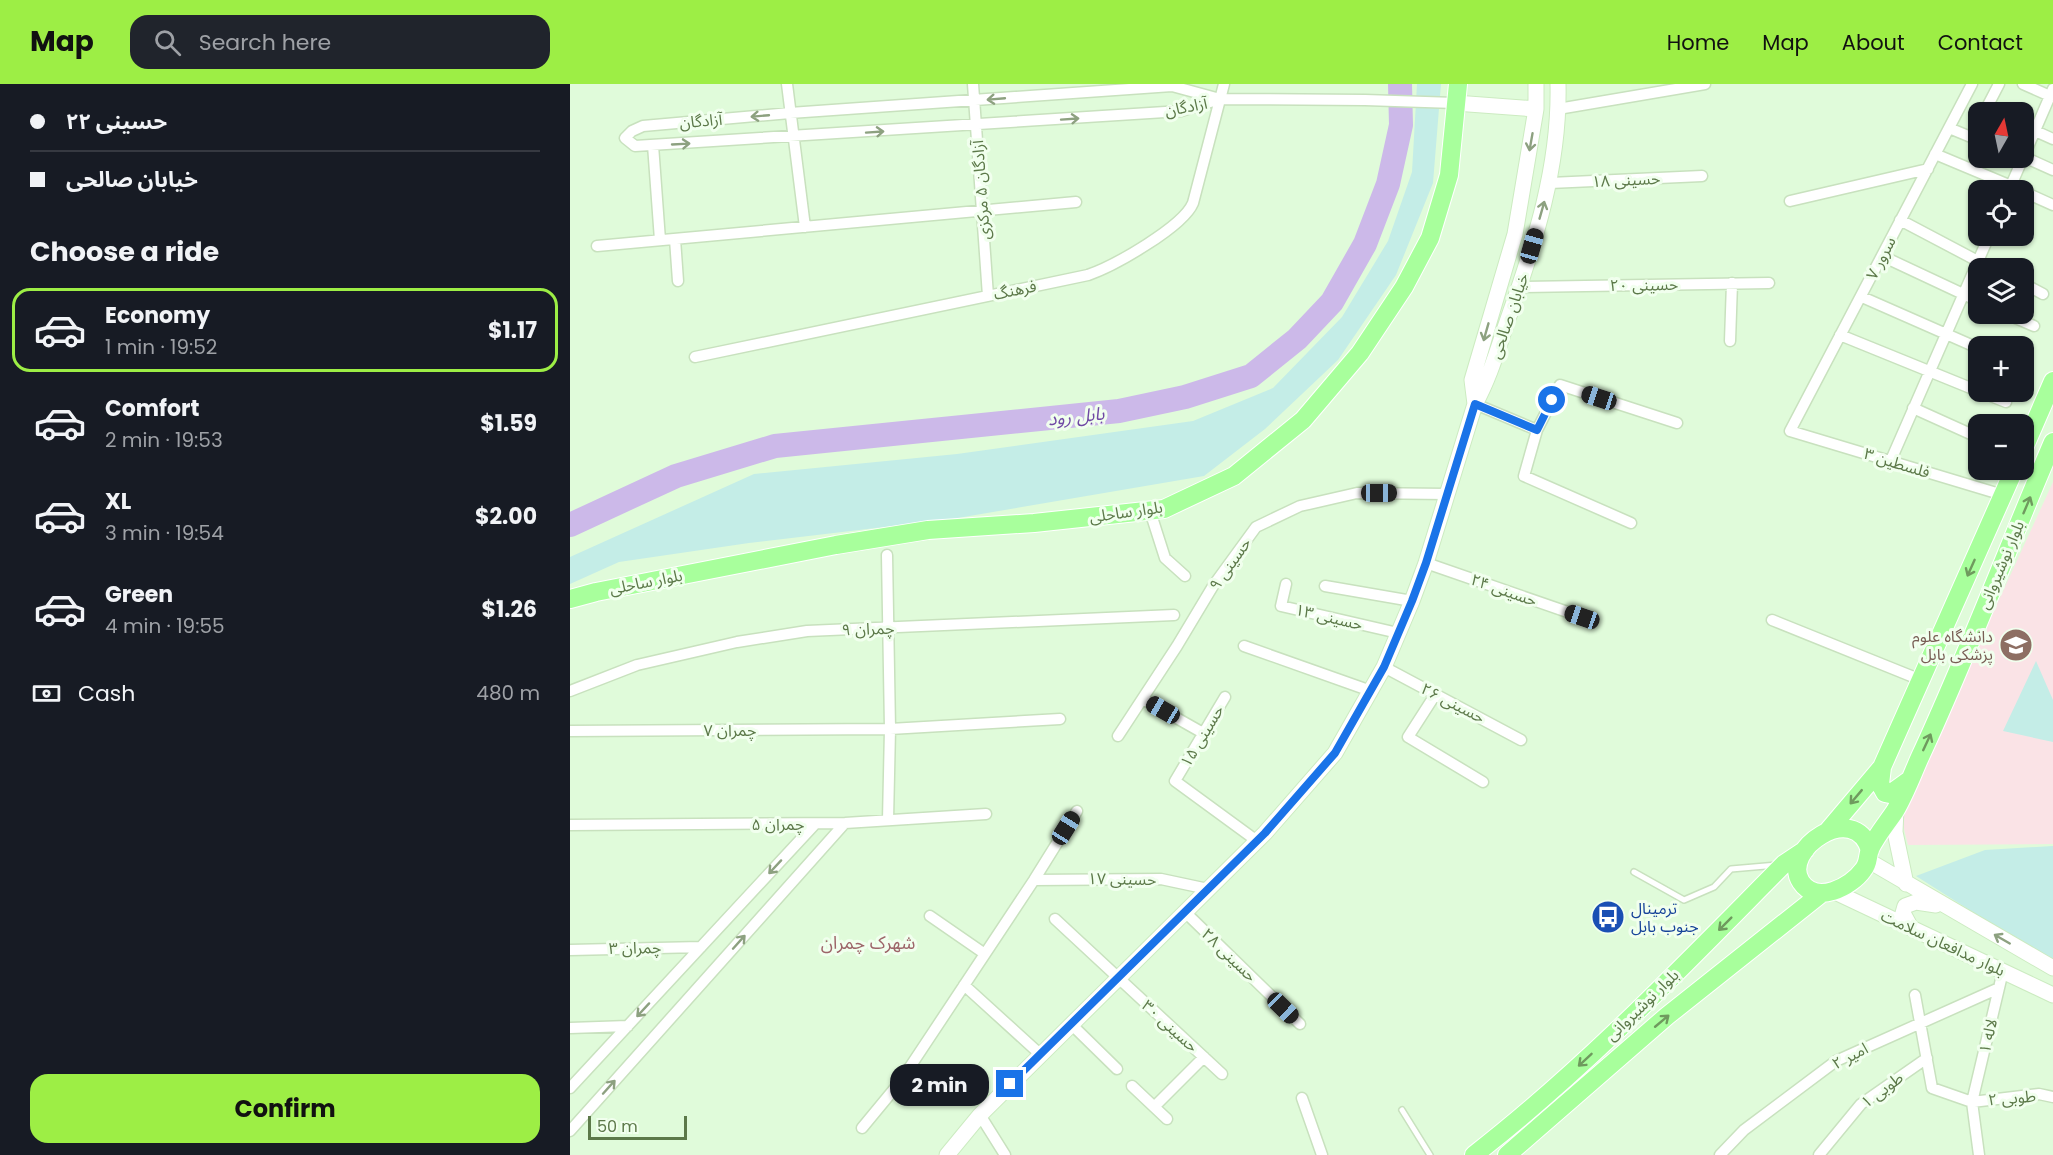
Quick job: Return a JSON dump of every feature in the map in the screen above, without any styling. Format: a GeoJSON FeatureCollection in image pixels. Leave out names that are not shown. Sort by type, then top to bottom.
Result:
{"type":"FeatureCollection","features":[{"type":"Feature","properties":{"kind":"main road","name":"بلوار ساحلی"},"geometry":{"type":"LineString","coordinates":[[570,599],[815,549],[928,530],[1034,523],[1164,509],[1234,476],[1303,420],[1360,353],[1404,287],[1430,238],[1449,175],[1458,84]]}},
{"type":"Feature","properties":{"kind":"main road","name":"خيابان صالحی"},"geometry":{"type":"LineString","coordinates":[[1475,404],[1472,380],[1515,234],[1536,109],[1536,84]]}},
{"type":"Feature","properties":{"kind":"main road","name":"خيابان صالحی"},"geometry":{"type":"LineString","coordinates":[[946,1155],[980,1114],[1257,841],[1335,753],[1371,691],[1384,667],[1412,601],[1475,404],[1485,385],[1520,287],[1550,183],[1558,109],[1557,84]]}},
{"type":"Feature","properties":{"kind":"main road"},"geometry":{"type":"LineString","coordinates":[[1455,103],[1536,109]]}},
{"type":"Feature","properties":{"kind":"main road"},"geometry":{"type":"LineString","coordinates":[[2034,425],[2053,381]]}},
{"type":"Feature","properties":{"kind":"main road","name":"بلوار نوشیروانی"},"geometry":{"type":"LineString","coordinates":[[1869,855],[1896,809],[1938,718],[2053,442]]}},
{"type":"Feature","properties":{"kind":"main road","name":"بلوار نوشیروانی"},"geometry":{"type":"LineString","coordinates":[[1827,832],[1882,766],[2010,480]]}},
{"type":"Feature","properties":{"kind":"main road"},"geometry":{"type":"LineString","coordinates":[[1882,766],[1880,784],[1885,793],[1890,794],[1898,790],[1909,780]]}},
{"type":"Feature","properties":{"kind":"main road"},"geometry":{"type":"LineString","coordinates":[[1896,809],[1895,832],[1906,884]]}},
{"type":"Feature","properties":{"kind":"main road"},"geometry":{"type":"LineString","coordinates":[[1845,828],[1857,830],[1866,838],[1869,855],[1856,878],[1827,892],[1810,890],[1801,882],[1797,871],[1799,859],[1804,850],[1827,832],[1845,828]]}},
{"type":"Feature","properties":{"kind":"main road","name":"بلوار نوشیروانی"},"geometry":{"type":"LineString","coordinates":[[1474,1155],[1528,1113],[1647,1003],[1784,864],[1804,850]]}},
{"type":"Feature","properties":{"kind":"main road","name":"بلوار مدافعان سلامت"},"geometry":{"type":"LineString","coordinates":[[1869,855],[1906,884],[2053,968]]}},
{"type":"Feature","properties":{"kind":"main road","name":"بلوار نوشیروانی"},"geometry":{"type":"LineString","coordinates":[[1506,1155],[1667,1017],[1827,892]]}},
{"type":"Feature","properties":{"kind":"main road","name":"بلوار مدافعان سلامت"},"geometry":{"type":"LineString","coordinates":[[1827,892],[1910,926],[2053,995]]}},
{"type":"Feature","properties":{"kind":"main road"},"geometry":{"type":"LineString","coordinates":[[1910,926],[1904,913],[1905,906],[1911,902],[1945,906]]}},
{"type":"Feature","properties":{"kind":"street"},"geometry":{"type":"LineString","coordinates":[[787,84],[805,227]]}},
{"type":"Feature","properties":{"kind":"street","name":"آزادگان ۵ مرکزی"},"geometry":{"type":"LineString","coordinates":[[973,84],[988,296]]}},
{"type":"Feature","properties":{"kind":"street"},"geometry":{"type":"LineString","coordinates":[[1032,84],[1033,96]]}},
{"type":"Feature","properties":{"kind":"street","name":"فرهنگ"},"geometry":{"type":"LineString","coordinates":[[695,357],[1097,272],[1182,220],[1193,203],[1224,84]]}},
{"type":"Feature","properties":{"kind":"street"},"geometry":{"type":"LineString","coordinates":[[1558,109],[1651,89],[1705,84]]}},
{"type":"Feature","properties":{"kind":"street","name":"سرور ۷"},"geometry":{"type":"LineString","coordinates":[[1790,431],[1972,84]]}},
{"type":"Feature","properties":{"kind":"street"},"geometry":{"type":"LineString","coordinates":[[1990,102],[1999,84]]}},
{"type":"Feature","properties":{"kind":"street"},"geometry":{"type":"LineString","coordinates":[[2023,84],[2051,92],[2035,130],[2053,139]]}},
{"type":"Feature","properties":{"kind":"street","name":"آزادگان"},"geometry":{"type":"LineString","coordinates":[[1172,86],[1220,99],[1180,111],[793,137],[635,146],[625,138],[632,131],[643,126],[790,113],[1172,86]]}},
{"type":"Feature","properties":{"kind":"street"},"geometry":{"type":"LineString","coordinates":[[1220,99],[1455,103]]}},
{"type":"Feature","properties":{"kind":"street"},"geometry":{"type":"LineString","coordinates":[[1949,128],[1968,136]]}},
{"type":"Feature","properties":{"kind":"street"},"geometry":{"type":"LineString","coordinates":[[653,145],[660,240]]}},
{"type":"Feature","properties":{"kind":"street"},"geometry":{"type":"LineString","coordinates":[[1935,154],[1994,180]]}},
{"type":"Feature","properties":{"kind":"street"},"geometry":{"type":"LineString","coordinates":[[2034,162],[2053,170]]}},
{"type":"Feature","properties":{"kind":"street"},"geometry":{"type":"LineString","coordinates":[[1790,201],[1928,169]]}},
{"type":"Feature","properties":{"kind":"street","name":"حسینی ۱۸"},"geometry":{"type":"LineString","coordinates":[[1550,183],[1702,176]]}},
{"type":"Feature","properties":{"kind":"street"},"geometry":{"type":"LineString","coordinates":[[2034,197],[2053,205]]}},
{"type":"Feature","properties":{"kind":"street"},"geometry":{"type":"LineString","coordinates":[[597,246],[1076,202]]}},
{"type":"Feature","properties":{"kind":"street"},"geometry":{"type":"LineString","coordinates":[[1900,219],[1970,258]]}},
{"type":"Feature","properties":{"kind":"street"},"geometry":{"type":"LineString","coordinates":[[675,239],[678,282]]}},
{"type":"Feature","properties":{"kind":"street"},"geometry":{"type":"LineString","coordinates":[[1882,256],[1968,296]]}},
{"type":"Feature","properties":{"kind":"street"},"geometry":{"type":"LineString","coordinates":[[1730,341],[1732,283]]}},
{"type":"Feature","properties":{"kind":"street","name":"حسینی ٢٠"},"geometry":{"type":"LineString","coordinates":[[1520,287],[1769,283]]}},
{"type":"Feature","properties":{"kind":"street"},"geometry":{"type":"LineString","coordinates":[[1891,460],[1968,283]]}},
{"type":"Feature","properties":{"kind":"street"},"geometry":{"type":"LineString","coordinates":[[2034,289],[2043,294]]}},
{"type":"Feature","properties":{"kind":"street"},"geometry":{"type":"LineString","coordinates":[[1862,297],[1968,343]]}},
{"type":"Feature","properties":{"kind":"street"},"geometry":{"type":"LineString","coordinates":[[2029,324],[2034,326]]}},
{"type":"Feature","properties":{"kind":"street"},"geometry":{"type":"LineString","coordinates":[[1840,334],[1968,386]]}},
{"type":"Feature","properties":{"kind":"street"},"geometry":{"type":"LineString","coordinates":[[1632,523],[1524,477],[1537,430],[1560,385],[1677,423]]}},
{"type":"Feature","properties":{"kind":"street"},"geometry":{"type":"LineString","coordinates":[[1475,404],[1537,430]]}},
{"type":"Feature","properties":{"kind":"street"},"geometry":{"type":"LineString","coordinates":[[1913,408],[1968,433]]}},
{"type":"Feature","properties":{"kind":"street","name":"فلسطین ۳"},"geometry":{"type":"LineString","coordinates":[[1790,431],[2003,495]]}},
{"type":"Feature","properties":{"kind":"street","name":"حسینی ٩"},"geometry":{"type":"LineString","coordinates":[[1118,736],[1214,586],[1256,527],[1300,506],[1357,493],[1448,494]]}},
{"type":"Feature","properties":{"kind":"street"},"geometry":{"type":"LineString","coordinates":[[1149,511],[1165,558],[1185,576]]}},
{"type":"Feature","properties":{"kind":"street"},"geometry":{"type":"LineString","coordinates":[[887,555],[890,729],[888,820]]}},
{"type":"Feature","properties":{"kind":"street","name":"حسینی ۲۴"},"geometry":{"type":"LineString","coordinates":[[1426,563],[1582,617]]}},
{"type":"Feature","properties":{"kind":"street","name":"حسینی ۱۳"},"geometry":{"type":"LineString","coordinates":[[1286,584],[1281,606],[1398,633]]}},
{"type":"Feature","properties":{"kind":"street"},"geometry":{"type":"LineString","coordinates":[[1325,586],[1412,601]]}},
{"type":"Feature","properties":{"kind":"street","name":"چمران ۹"},"geometry":{"type":"LineString","coordinates":[[570,691],[638,665],[737,642],[807,631],[1174,615]]}},
{"type":"Feature","properties":{"kind":"street"},"geometry":{"type":"LineString","coordinates":[[1772,620],[1921,680]]}},
{"type":"Feature","properties":{"kind":"street"},"geometry":{"type":"LineString","coordinates":[[1244,646],[1371,691]]}},
{"type":"Feature","properties":{"kind":"street","name":"حسینی ۲۶"},"geometry":{"type":"LineString","coordinates":[[1384,667],[1521,740]]}},
{"type":"Feature","properties":{"kind":"street"},"geometry":{"type":"LineString","coordinates":[[1435,695],[1408,738],[1483,782]]}},
{"type":"Feature","properties":{"kind":"street","name":"حسینی ۱۵"},"geometry":{"type":"LineString","coordinates":[[1225,697],[1175,781],[1257,841]]}},
{"type":"Feature","properties":{"kind":"street"},"geometry":{"type":"LineString","coordinates":[[1143,699],[1203,733]]}},
{"type":"Feature","properties":{"kind":"street","name":"چمران ۷"},"geometry":{"type":"LineString","coordinates":[[570,731],[890,729],[1060,719]]}},
{"type":"Feature","properties":{"kind":"street"},"geometry":{"type":"LineString","coordinates":[[862,1128],[900,1082],[1077,811]]}},
{"type":"Feature","properties":{"kind":"street","name":"چمران ۵"},"geometry":{"type":"LineString","coordinates":[[570,825],[814,824],[986,814]]}},
{"type":"Feature","properties":{"kind":"street"},"geometry":{"type":"LineString","coordinates":[[570,1131],[845,823]]}},
{"type":"Feature","properties":{"kind":"street"},"geometry":{"type":"LineString","coordinates":[[570,1088],[814,824]]}},
{"type":"Feature","properties":{"kind":"street","name":"حسینی ۱۷"},"geometry":{"type":"LineString","coordinates":[[1034,879],[1161,879],[1208,890]]}},
{"type":"Feature","properties":{"kind":"street","name":"حسینی ۲۸"},"geometry":{"type":"LineString","coordinates":[[1185,912],[1299,1024]]}},
{"type":"Feature","properties":{"kind":"street"},"geometry":{"type":"LineString","coordinates":[[930,916],[985,954]]}},
{"type":"Feature","properties":{"kind":"street","name":"حسینی ۳۰"},"geometry":{"type":"LineString","coordinates":[[1055,919],[1222,1074]]}},
{"type":"Feature","properties":{"kind":"street","name":"چمران ۳"},"geometry":{"type":"LineString","coordinates":[[570,950],[701,947]]}},
{"type":"Feature","properties":{"kind":"street","name":"لاله ۱"},"geometry":{"type":"LineString","coordinates":[[1972,1102],[2003,971]]}},
{"type":"Feature","properties":{"kind":"street"},"geometry":{"type":"LineString","coordinates":[[964,985],[1041,1054]]}},
{"type":"Feature","properties":{"kind":"street","name":"امیر ۲"},"geometry":{"type":"LineString","coordinates":[[1720,1155],[1744,1130],[1836,1061],[1999,988]]}},
{"type":"Feature","properties":{"kind":"street"},"geometry":{"type":"LineString","coordinates":[[1915,995],[1927,1058]]}},
{"type":"Feature","properties":{"kind":"street"},"geometry":{"type":"LineString","coordinates":[[1071,1024],[1117,1069]]}},
{"type":"Feature","properties":{"kind":"street"},"geometry":{"type":"LineString","coordinates":[[570,1028],[628,1026]]}},
{"type":"Feature","properties":{"kind":"street"},"geometry":{"type":"LineString","coordinates":[[1154,1107],[1204,1057]]}},
{"type":"Feature","properties":{"kind":"street","name":"طوبی ۲"},"geometry":{"type":"LineString","coordinates":[[1927,1058],[1932,1089],[1972,1102],[2039,1094],[2053,1097]]}},
{"type":"Feature","properties":{"kind":"street","name":"طوبی ۱"},"geometry":{"type":"LineString","coordinates":[[1819,1155],[1861,1104],[1927,1058]]}},
{"type":"Feature","properties":{"kind":"street"},"geometry":{"type":"LineString","coordinates":[[1132,1086],[1167,1119]]}},
{"type":"Feature","properties":{"kind":"street"},"geometry":{"type":"LineString","coordinates":[[1302,1098],[1322,1155]]}},
{"type":"Feature","properties":{"kind":"street"},"geometry":{"type":"LineString","coordinates":[[1972,1102],[1979,1155]]}},
{"type":"Feature","properties":{"kind":"street"},"geometry":{"type":"LineString","coordinates":[[980,1114],[1005,1155]]}},
{"type":"Feature","properties":{"kind":"lane"},"geometry":{"type":"LineString","coordinates":[[1634,872],[1684,900],[1714,887],[1731,869],[1784,864]]}},
{"type":"Feature","properties":{"kind":"lane"},"geometry":{"type":"LineString","coordinates":[[1402,1110],[1430,1155]]}},
{"type":"Feature","properties":{"kind":"shaded area"},"geometry":{"type":"Polygon","coordinates":[[[570,84],[2053,84],[2053,1155],[570,1155],[570,84]]]}},
{"type":"Feature","properties":{"kind":"shaded area"},"geometry":{"type":"Polygon","coordinates":[[[1417,84],[1441,84],[1433,183],[1396,275],[1338,360],[1265,429],[1204,476],[952,519],[749,543],[619,562],[570,584],[570,557],[754,474],[957,454],[1193,421],[1273,388],[1342,317],[1388,241],[1412,172],[1417,84]]]}},
{"type":"Feature","properties":{"kind":"shaded area","name":"دانشگاه علوم پزشکی بابل"},"geometry":{"type":"Polygon","coordinates":[[[2053,482],[2053,844],[1908,845],[1903,825],[1904,807],[2053,482]]]}},
{"type":"Feature","properties":{"kind":"shaded area"},"geometry":{"type":"Polygon","coordinates":[[[2036,661],[2053,700],[2053,742],[2003,731],[2036,661]]]}},
{"type":"Feature","properties":{"kind":"shaded area"},"geometry":{"type":"Polygon","coordinates":[[[2053,846],[2053,963],[1916,876],[1985,850],[2053,846]]]}},
{"type":"Feature","properties":{"kind":"waterway","name":"بابل رود"},"geometry":{"type":"LineString","coordinates":[[570,525],[676,476],[775,446],[1119,411],[1185,397],[1251,376],[1297,339],[1332,302],[1365,244],[1388,184],[1401,125],[1400,84]]}},
{"type":"Feature","properties":{"kind":"place","name":"دانشگاه علوم پزشکی بابل"},"geometry":{"type":"Point","coordinates":[2016,645]}},
{"type":"Feature","properties":{"kind":"place","name":"ترمینال جنوب بابل"},"geometry":{"type":"Point","coordinates":[1608,917]}},
{"type":"Feature","properties":{"kind":"district","name":"شهرک چمران"},"geometry":{"type":"Point","coordinates":[868,942]}},
{"type":"Feature","properties":{"kind":"route"},"geometry":{"type":"LineString","coordinates":[[1010,1084],[1265,833],[1335,753],[1384,667],[1412,601],[1475,404],[1537,430],[1552,400]]}}]}
